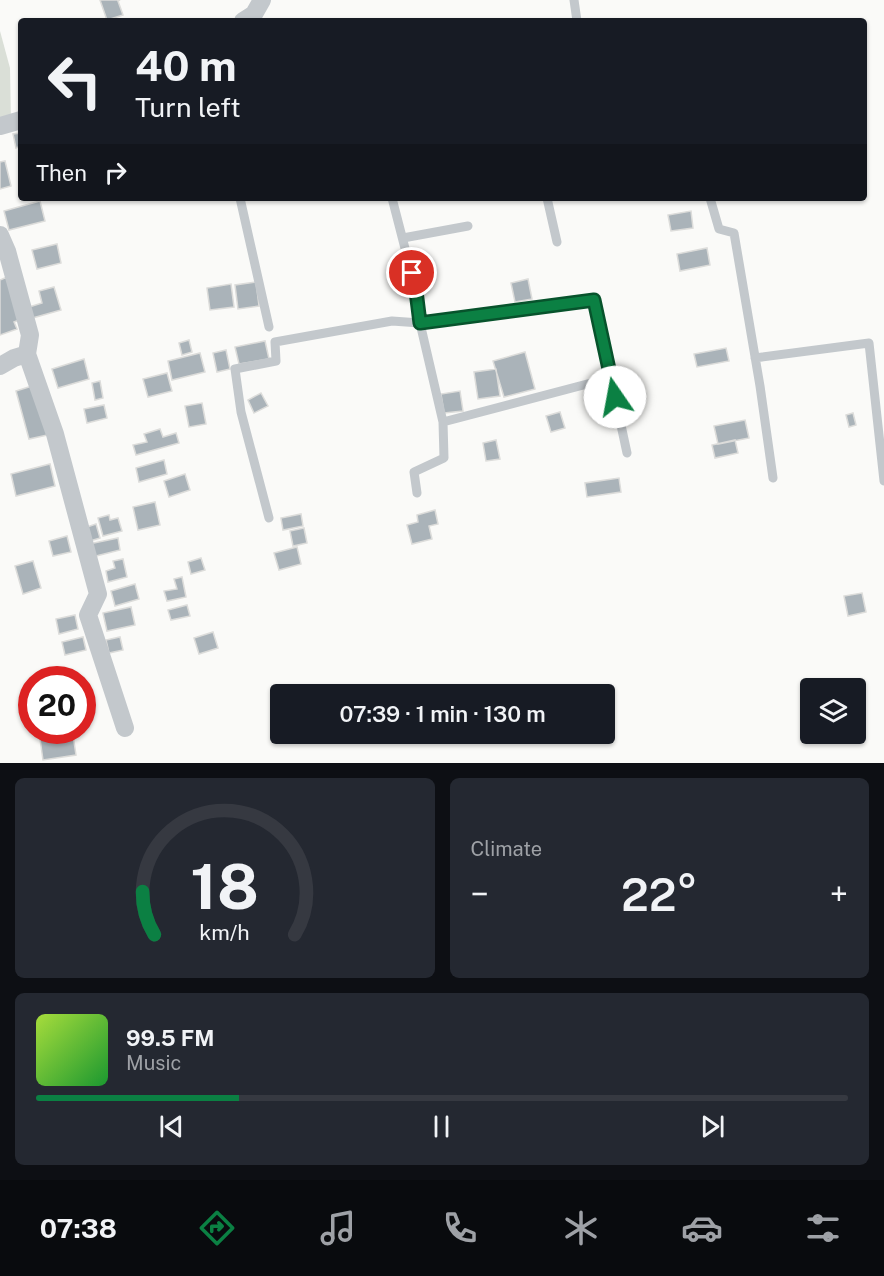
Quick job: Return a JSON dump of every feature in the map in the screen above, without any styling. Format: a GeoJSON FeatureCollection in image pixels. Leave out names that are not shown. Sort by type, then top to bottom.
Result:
{"type":"FeatureCollection","features":[{"type":"Feature","properties":{"kind":"street"},"geometry":{"type":"LineString","coordinates":[[248,18],[254,14],[262,0]]}},
{"type":"Feature","properties":{"kind":"street"},"geometry":{"type":"LineString","coordinates":[[0,126],[18,121]]}},
{"type":"Feature","properties":{"kind":"street"},"geometry":{"type":"LineString","coordinates":[[0,235],[7,251],[30,335],[27,354],[56,434],[98,594],[88,615],[125,728]]}},
{"type":"Feature","properties":{"kind":"street"},"geometry":{"type":"LineString","coordinates":[[0,366],[27,354]]}},
{"type":"Feature","properties":{"kind":"lane"},"geometry":{"type":"LineString","coordinates":[[574,0],[577,18]]}},
{"type":"Feature","properties":{"kind":"lane"},"geometry":{"type":"LineString","coordinates":[[241,201],[269,327]]}},
{"type":"Feature","properties":{"kind":"lane"},"geometry":{"type":"LineString","coordinates":[[393,201],[416,291],[420,323],[443,422],[444,458],[414,472],[417,493]]}},
{"type":"Feature","properties":{"kind":"lane"},"geometry":{"type":"LineString","coordinates":[[548,201],[557,242]]}},
{"type":"Feature","properties":{"kind":"lane"},"geometry":{"type":"LineString","coordinates":[[711,201],[718,229],[734,233],[772,478]]}},
{"type":"Feature","properties":{"kind":"lane"},"geometry":{"type":"LineString","coordinates":[[403,238],[468,226]]}},
{"type":"Feature","properties":{"kind":"lane"},"geometry":{"type":"LineString","coordinates":[[269,518],[241,412],[235,369],[276,361],[275,342],[392,321],[420,323],[594,300],[627,453]]}},
{"type":"Feature","properties":{"kind":"lane"},"geometry":{"type":"LineString","coordinates":[[755,358],[869,343],[884,481]]}},
{"type":"Feature","properties":{"kind":"lane"},"geometry":{"type":"LineString","coordinates":[[443,422],[610,378]]}},
{"type":"Feature","properties":{"kind":"shaded area"},"geometry":{"type":"Polygon","coordinates":[[[0,31],[10,68],[11,122],[0,126],[0,31]]]}},
{"type":"Feature","properties":{"kind":"building"},"geometry":{"type":"Polygon","coordinates":[[[100,0],[120,0],[118,1],[123,15],[106,18],[100,0]]]}},
{"type":"Feature","properties":{"kind":"building"},"geometry":{"type":"Polygon","coordinates":[[[18,133],[18,147],[16,148],[13,134],[18,133]]]}},
{"type":"Feature","properties":{"kind":"building"},"geometry":{"type":"Polygon","coordinates":[[[5,161],[11,186],[0,189],[0,162],[5,161]]]}},
{"type":"Feature","properties":{"kind":"building"},"geometry":{"type":"Polygon","coordinates":[[[40,201],[45,221],[9,230],[4,211],[40,201]]]}},
{"type":"Feature","properties":{"kind":"building"},"geometry":{"type":"Polygon","coordinates":[[[691,211],[693,228],[671,231],[668,215],[691,211]]]}},
{"type":"Feature","properties":{"kind":"building"},"geometry":{"type":"Polygon","coordinates":[[[57,244],[61,263],[37,269],[32,250],[57,244]]]}},
{"type":"Feature","properties":{"kind":"building"},"geometry":{"type":"Polygon","coordinates":[[[707,248],[710,265],[680,271],[677,254],[707,248]]]}},
{"type":"Feature","properties":{"kind":"building"},"geometry":{"type":"Polygon","coordinates":[[[7,277],[22,319],[14,322],[17,329],[0,335],[0,280],[7,277]]]}},
{"type":"Feature","properties":{"kind":"building"},"geometry":{"type":"Polygon","coordinates":[[[528,279],[532,299],[515,302],[511,283],[528,279]]]}},
{"type":"Feature","properties":{"kind":"building"},"geometry":{"type":"Polygon","coordinates":[[[256,282],[259,306],[238,309],[235,285],[256,282]]]}},
{"type":"Feature","properties":{"kind":"building"},"geometry":{"type":"Polygon","coordinates":[[[231,284],[234,307],[210,310],[207,288],[231,284]]]}},
{"type":"Feature","properties":{"kind":"building"},"geometry":{"type":"Polygon","coordinates":[[[54,287],[61,310],[29,319],[26,308],[42,303],[39,291],[54,287]]]}},
{"type":"Feature","properties":{"kind":"building"},"geometry":{"type":"Polygon","coordinates":[[[189,340],[192,352],[182,355],[179,343],[189,340]]]}},
{"type":"Feature","properties":{"kind":"building"},"geometry":{"type":"Polygon","coordinates":[[[265,341],[269,359],[239,364],[235,347],[265,341]]]}},
{"type":"Feature","properties":{"kind":"building"},"geometry":{"type":"Polygon","coordinates":[[[726,348],[729,361],[697,367],[694,354],[726,348]]]}},
{"type":"Feature","properties":{"kind":"building"},"geometry":{"type":"Polygon","coordinates":[[[226,350],[230,369],[217,372],[213,353],[226,350]]]}},
{"type":"Feature","properties":{"kind":"building"},"geometry":{"type":"Polygon","coordinates":[[[525,352],[535,389],[504,397],[493,361],[525,352]]]}},
{"type":"Feature","properties":{"kind":"building"},"geometry":{"type":"Polygon","coordinates":[[[200,353],[205,372],[172,380],[168,361],[200,353]]]}},
{"type":"Feature","properties":{"kind":"building"},"geometry":{"type":"Polygon","coordinates":[[[84,359],[89,379],[58,388],[52,369],[84,359]]]}},
{"type":"Feature","properties":{"kind":"building"},"geometry":{"type":"Polygon","coordinates":[[[496,369],[500,396],[478,399],[474,372],[496,369]]]}},
{"type":"Feature","properties":{"kind":"building"},"geometry":{"type":"Polygon","coordinates":[[[167,373],[172,391],[148,397],[143,379],[167,373]]]}},
{"type":"Feature","properties":{"kind":"building"},"geometry":{"type":"Polygon","coordinates":[[[100,381],[103,398],[95,400],[92,383],[100,381]]]}},
{"type":"Feature","properties":{"kind":"building"},"geometry":{"type":"Polygon","coordinates":[[[32,386],[52,434],[29,439],[16,391],[32,386]]]}},
{"type":"Feature","properties":{"kind":"building"},"geometry":{"type":"Polygon","coordinates":[[[460,391],[463,411],[444,413],[441,394],[460,391]]]}},
{"type":"Feature","properties":{"kind":"building"},"geometry":{"type":"Polygon","coordinates":[[[261,393],[268,406],[254,413],[248,400],[261,393]]]}},
{"type":"Feature","properties":{"kind":"building"},"geometry":{"type":"Polygon","coordinates":[[[202,403],[206,424],[189,427],[185,406],[202,403]]]}},
{"type":"Feature","properties":{"kind":"building"},"geometry":{"type":"Polygon","coordinates":[[[104,405],[107,418],[87,423],[84,409],[104,405]]]}},
{"type":"Feature","properties":{"kind":"building"},"geometry":{"type":"Polygon","coordinates":[[[560,412],[565,428],[551,432],[546,416],[560,412]]]}},
{"type":"Feature","properties":{"kind":"building"},"geometry":{"type":"Polygon","coordinates":[[[853,413],[856,425],[849,427],[846,415],[853,413]]]}},
{"type":"Feature","properties":{"kind":"building"},"geometry":{"type":"Polygon","coordinates":[[[745,420],[749,438],[718,444],[714,426],[745,420]]]}},
{"type":"Feature","properties":{"kind":"building"},"geometry":{"type":"Polygon","coordinates":[[[160,429],[163,437],[176,433],[179,443],[136,455],[133,445],[147,442],[144,434],[160,429]]]}},
{"type":"Feature","properties":{"kind":"building"},"geometry":{"type":"Polygon","coordinates":[[[496,440],[500,459],[486,461],[483,443],[496,440]]]}},
{"type":"Feature","properties":{"kind":"building"},"geometry":{"type":"Polygon","coordinates":[[[735,440],[738,453],[715,458],[712,445],[735,440]]]}},
{"type":"Feature","properties":{"kind":"building"},"geometry":{"type":"Polygon","coordinates":[[[164,460],[167,474],[139,482],[136,468],[164,460]]]}},
{"type":"Feature","properties":{"kind":"building"},"geometry":{"type":"Polygon","coordinates":[[[50,464],[55,486],[16,496],[11,474],[50,464]]]}},
{"type":"Feature","properties":{"kind":"building"},"geometry":{"type":"Polygon","coordinates":[[[185,474],[190,490],[169,497],[164,481],[185,474]]]}},
{"type":"Feature","properties":{"kind":"building"},"geometry":{"type":"Polygon","coordinates":[[[619,478],[621,492],[587,497],[585,483],[619,478]]]}},
{"type":"Feature","properties":{"kind":"building"},"geometry":{"type":"Polygon","coordinates":[[[155,502],[160,525],[138,530],[133,507],[155,502]]]}},
{"type":"Feature","properties":{"kind":"building"},"geometry":{"type":"Polygon","coordinates":[[[435,510],[438,524],[429,526],[432,539],[412,544],[407,525],[418,522],[417,515],[435,510]]]}},
{"type":"Feature","properties":{"kind":"building"},"geometry":{"type":"Polygon","coordinates":[[[301,514],[303,526],[283,530],[281,518],[301,514]]]}},
{"type":"Feature","properties":{"kind":"building"},"geometry":{"type":"Polygon","coordinates":[[[109,515],[110,520],[118,518],[122,531],[103,536],[98,518],[109,515]]]}},
{"type":"Feature","properties":{"kind":"building"},"geometry":{"type":"Polygon","coordinates":[[[96,524],[100,538],[90,541],[87,527],[96,524]]]}},
{"type":"Feature","properties":{"kind":"building"},"geometry":{"type":"Polygon","coordinates":[[[304,528],[307,543],[293,546],[290,531],[304,528]]]}},
{"type":"Feature","properties":{"kind":"building"},"geometry":{"type":"Polygon","coordinates":[[[67,536],[71,552],[53,556],[49,541],[67,536]]]}},
{"type":"Feature","properties":{"kind":"building"},"geometry":{"type":"Polygon","coordinates":[[[118,538],[120,550],[92,557],[89,544],[118,538]]]}},
{"type":"Feature","properties":{"kind":"building"},"geometry":{"type":"Polygon","coordinates":[[[297,547],[301,564],[279,570],[274,553],[297,547]]]}},
{"type":"Feature","properties":{"kind":"building"},"geometry":{"type":"Polygon","coordinates":[[[201,558],[205,570],[191,574],[188,562],[201,558]]]}},
{"type":"Feature","properties":{"kind":"building"},"geometry":{"type":"Polygon","coordinates":[[[123,559],[127,577],[108,582],[106,571],[115,568],[113,561],[123,559]]]}},
{"type":"Feature","properties":{"kind":"building"},"geometry":{"type":"Polygon","coordinates":[[[33,561],[41,588],[23,594],[15,566],[33,561]]]}},
{"type":"Feature","properties":{"kind":"building"},"geometry":{"type":"Polygon","coordinates":[[[182,577],[186,597],[167,601],[164,591],[177,589],[174,579],[182,577]]]}},
{"type":"Feature","properties":{"kind":"building"},"geometry":{"type":"Polygon","coordinates":[[[135,584],[139,599],[115,606],[111,591],[135,584]]]}},
{"type":"Feature","properties":{"kind":"building"},"geometry":{"type":"Polygon","coordinates":[[[862,593],[866,612],[848,616],[844,596],[862,593]]]}},
{"type":"Feature","properties":{"kind":"building"},"geometry":{"type":"Polygon","coordinates":[[[187,605],[190,616],[171,620],[168,610],[187,605]]]}},
{"type":"Feature","properties":{"kind":"building"},"geometry":{"type":"Polygon","coordinates":[[[131,607],[135,625],[107,631],[103,613],[131,607]]]}},
{"type":"Feature","properties":{"kind":"building"},"geometry":{"type":"Polygon","coordinates":[[[75,615],[78,629],[59,634],[56,619],[75,615]]]}},
{"type":"Feature","properties":{"kind":"building"},"geometry":{"type":"Polygon","coordinates":[[[213,632],[218,648],[199,654],[194,638],[213,632]]]}},
{"type":"Feature","properties":{"kind":"building"},"geometry":{"type":"Polygon","coordinates":[[[83,637],[86,650],[65,655],[62,642],[83,637]]]}},
{"type":"Feature","properties":{"kind":"building"},"geometry":{"type":"Polygon","coordinates":[[[120,637],[123,650],[109,653],[106,640],[120,637]]]}},
{"type":"Feature","properties":{"kind":"building"},"geometry":{"type":"Polygon","coordinates":[[[41,744],[74,744],[76,755],[43,760],[41,744]]]}},
{"type":"Feature","properties":{"kind":"route"},"geometry":{"type":"LineString","coordinates":[[412,273],[420,323],[594,300],[615,397]]}}]}
